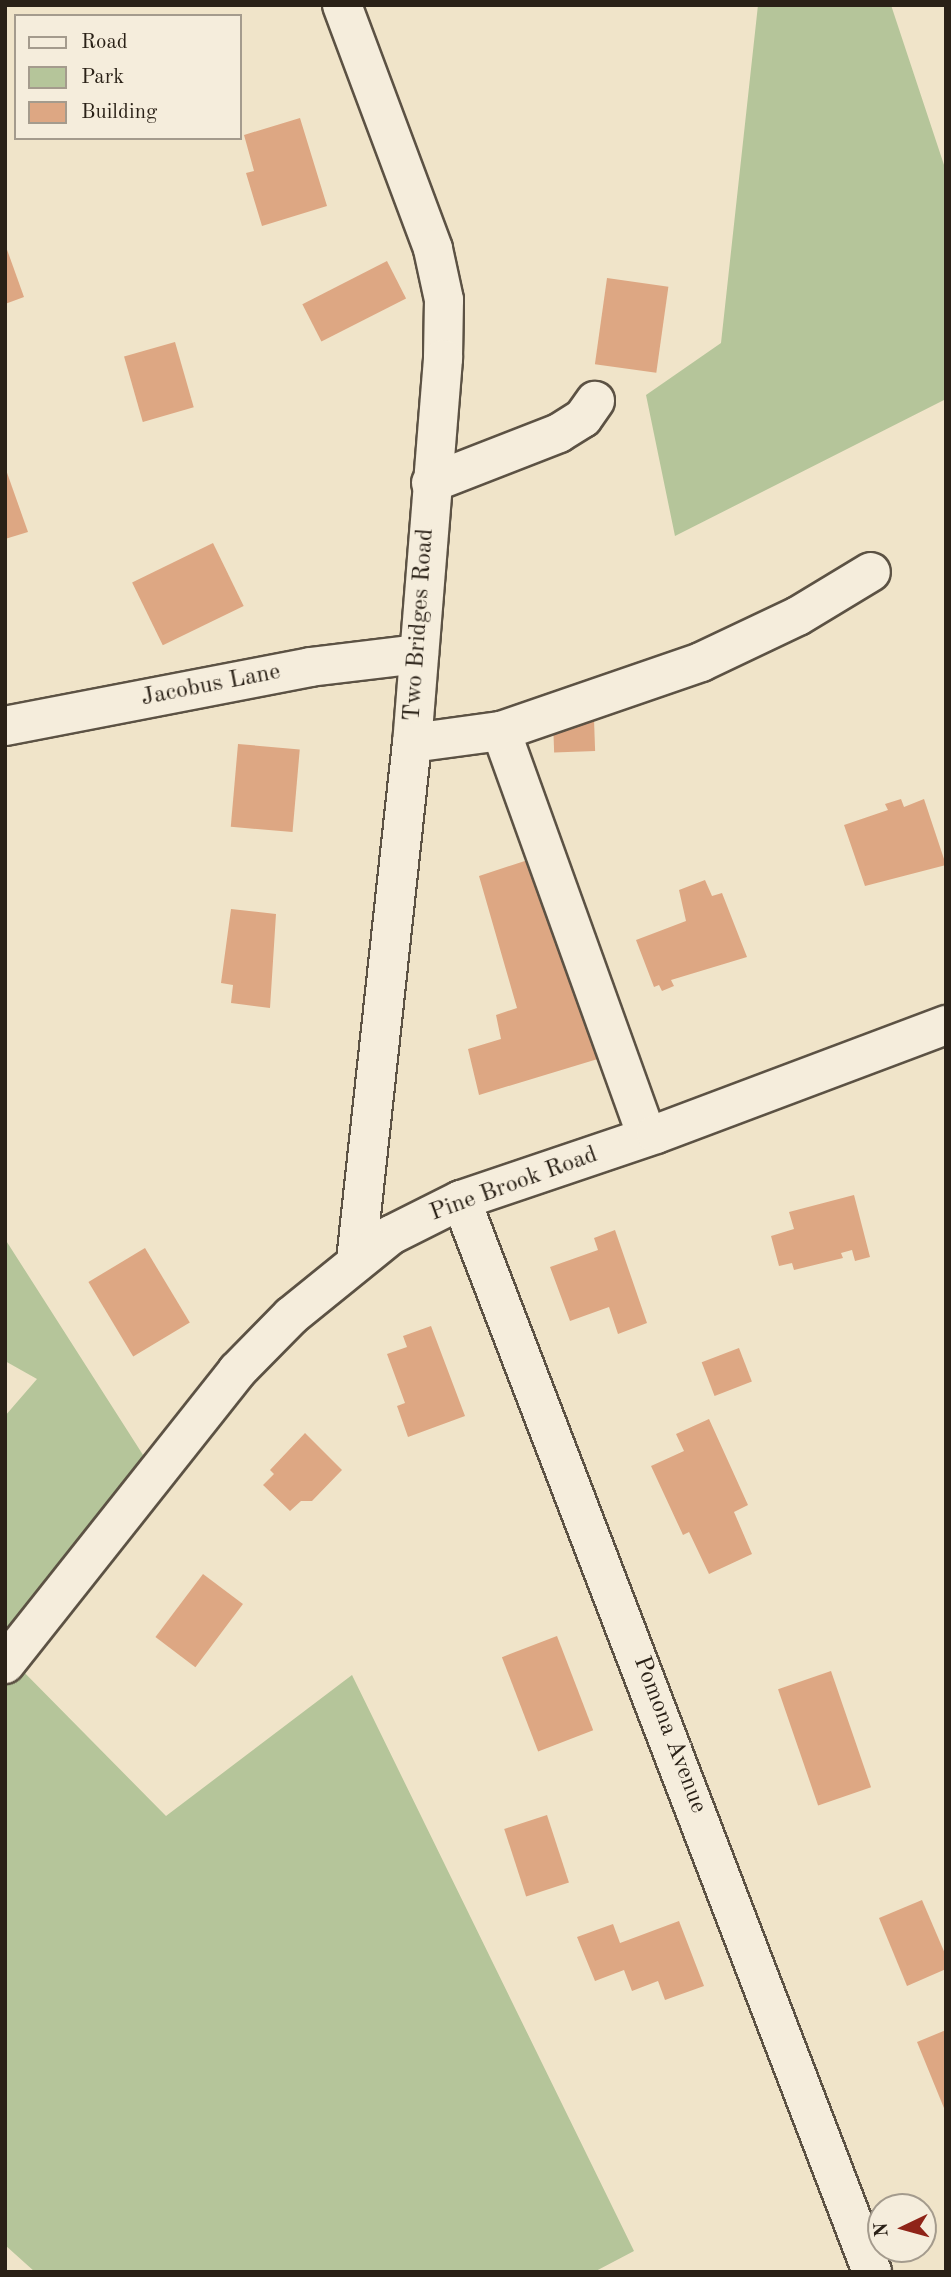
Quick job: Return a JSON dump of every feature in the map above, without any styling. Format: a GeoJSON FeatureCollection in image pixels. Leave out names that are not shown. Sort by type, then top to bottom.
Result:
{"type":"FeatureCollection","features":[{"type":"Feature","properties":{"kind":"street","name":"Two Bridges Road"},"geometry":{"type":"LineString","coordinates":[[342,5],[426,230],[444,300],[443,359],[412,743],[356,1261]]}},
{"type":"Feature","properties":{"kind":"street"},"geometry":{"type":"LineString","coordinates":[[431,482],[559,433],[583,418],[596,401]]}},
{"type":"Feature","properties":{"kind":"street"},"geometry":{"type":"LineString","coordinates":[[412,743],[501,731],[701,662],[798,616],[871,572]]}},
{"type":"Feature","properties":{"kind":"street","name":"Jacobus Lane"},"geometry":{"type":"LineString","coordinates":[[5,726],[310,667],[419,654]]}},
{"type":"Feature","properties":{"kind":"street"},"geometry":{"type":"LineString","coordinates":[[501,731],[647,1137]]}},
{"type":"Feature","properties":{"kind":"street","name":"Pine Brook Road"},"geometry":{"type":"LineString","coordinates":[[5,1664],[237,1371],[291,1316],[356,1261],[391,1236],[461,1200],[647,1137],[946,1025]]}},
{"type":"Feature","properties":{"kind":"street","name":"Pomona Avenue"},"geometry":{"type":"LineString","coordinates":[[461,1200],[872,2272]]}},
{"type":"Feature","properties":{"kind":"green space"},"geometry":{"type":"Polygon","coordinates":[[[758,5],[891,5],[946,171],[946,399],[675,536],[646,395],[721,343],[758,5]]]}},
{"type":"Feature","properties":{"kind":"green space"},"geometry":{"type":"Polygon","coordinates":[[[5,1239],[152,1469],[9,1657],[166,1816],[352,1675],[634,2251],[594,2272],[35,2272],[5,2245],[5,1416],[37,1379],[5,1361],[5,1239]]]}},
{"type":"Feature","properties":{"kind":"building"},"geometry":{"type":"Polygon","coordinates":[[[300,118],[327,206],[262,226],[246,173],[254,171],[244,135],[300,118]]]}},
{"type":"Feature","properties":{"kind":"building"},"geometry":{"type":"Polygon","coordinates":[[[5,244],[24,297],[5,304],[5,244]]]}},
{"type":"Feature","properties":{"kind":"building"},"geometry":{"type":"Polygon","coordinates":[[[387,261],[406,298],[321,342],[302,304],[387,261]]]}},
{"type":"Feature","properties":{"kind":"building"},"geometry":{"type":"Polygon","coordinates":[[[607,278],[668,287],[656,373],[595,364],[607,278]]]}},
{"type":"Feature","properties":{"kind":"building"},"geometry":{"type":"Polygon","coordinates":[[[175,342],[194,407],[143,422],[124,357],[175,342]]]}},
{"type":"Feature","properties":{"kind":"building"},"geometry":{"type":"Polygon","coordinates":[[[5,467],[28,532],[5,539],[5,467]]]}},
{"type":"Feature","properties":{"kind":"building"},"geometry":{"type":"Polygon","coordinates":[[[213,543],[244,606],[163,645],[132,582],[213,543]]]}},
{"type":"Feature","properties":{"kind":"building"},"geometry":{"type":"Polygon","coordinates":[[[594,719],[595,751],[554,752],[553,720],[594,719]]]}},
{"type":"Feature","properties":{"kind":"building"},"geometry":{"type":"Polygon","coordinates":[[[238,744],[300,749],[293,832],[231,827],[238,744]]]}},
{"type":"Feature","properties":{"kind":"building"},"geometry":{"type":"Polygon","coordinates":[[[901,799],[904,807],[924,799],[946,865],[865,886],[844,825],[888,810],[885,804],[901,799]]]}},
{"type":"Feature","properties":{"kind":"building"},"geometry":{"type":"Polygon","coordinates":[[[534,858],[601,1058],[479,1095],[468,1049],[501,1039],[496,1015],[517,1008],[479,876],[534,858]]]}},
{"type":"Feature","properties":{"kind":"building"},"geometry":{"type":"Polygon","coordinates":[[[705,880],[712,896],[722,893],[747,957],[671,980],[674,986],[662,991],[659,985],[654,987],[636,940],[686,921],[679,890],[705,880]]]}},
{"type":"Feature","properties":{"kind":"building"},"geometry":{"type":"Polygon","coordinates":[[[231,909],[276,914],[270,1008],[231,1003],[233,985],[221,983],[231,909]]]}},
{"type":"Feature","properties":{"kind":"building"},"geometry":{"type":"Polygon","coordinates":[[[854,1195],[870,1257],[855,1261],[852,1250],[841,1253],[843,1258],[794,1270],[792,1263],[779,1266],[771,1236],[794,1229],[789,1212],[854,1195]]]}},
{"type":"Feature","properties":{"kind":"building"},"geometry":{"type":"Polygon","coordinates":[[[615,1230],[647,1323],[618,1334],[609,1307],[570,1321],[550,1267],[598,1250],[594,1238],[615,1230]]]}},
{"type":"Feature","properties":{"kind":"building"},"geometry":{"type":"Polygon","coordinates":[[[145,1248],[190,1323],[133,1357],[88,1282],[145,1248]]]}},
{"type":"Feature","properties":{"kind":"building"},"geometry":{"type":"Polygon","coordinates":[[[431,1326],[465,1416],[408,1437],[397,1406],[405,1403],[387,1354],[407,1347],[403,1336],[431,1326]]]}},
{"type":"Feature","properties":{"kind":"building"},"geometry":{"type":"Polygon","coordinates":[[[739,1348],[752,1382],[715,1396],[702,1362],[739,1348]]]}},
{"type":"Feature","properties":{"kind":"building"},"geometry":{"type":"Polygon","coordinates":[[[709,1419],[748,1505],[734,1512],[752,1554],[709,1574],[689,1532],[683,1535],[651,1466],[684,1451],[676,1434],[709,1419]]]}},
{"type":"Feature","properties":{"kind":"building"},"geometry":{"type":"Polygon","coordinates":[[[305,1433],[342,1470],[312,1501],[301,1501],[290,1511],[263,1485],[274,1474],[270,1470],[305,1433]]]}},
{"type":"Feature","properties":{"kind":"building"},"geometry":{"type":"Polygon","coordinates":[[[203,1574],[243,1604],[195,1667],[155,1637],[203,1574]]]}},
{"type":"Feature","properties":{"kind":"building"},"geometry":{"type":"Polygon","coordinates":[[[557,1636],[593,1730],[538,1751],[502,1657],[557,1636]]]}},
{"type":"Feature","properties":{"kind":"building"},"geometry":{"type":"Polygon","coordinates":[[[831,1671],[871,1787],[818,1806],[778,1689],[831,1671]]]}},
{"type":"Feature","properties":{"kind":"building"},"geometry":{"type":"Polygon","coordinates":[[[547,1815],[569,1883],[526,1896],[504,1829],[547,1815]]]}},
{"type":"Feature","properties":{"kind":"building"},"geometry":{"type":"Polygon","coordinates":[[[922,1900],[946,1956],[946,1969],[907,1986],[879,1918],[922,1900]]]}},
{"type":"Feature","properties":{"kind":"building"},"geometry":{"type":"Polygon","coordinates":[[[679,1921],[704,1986],[665,2000],[658,1981],[632,1991],[624,1970],[595,1981],[577,1937],[613,1924],[620,1943],[679,1921]]]}},
{"type":"Feature","properties":{"kind":"building"},"geometry":{"type":"Polygon","coordinates":[[[946,2030],[946,2113],[917,2042],[946,2030]]]}}]}
